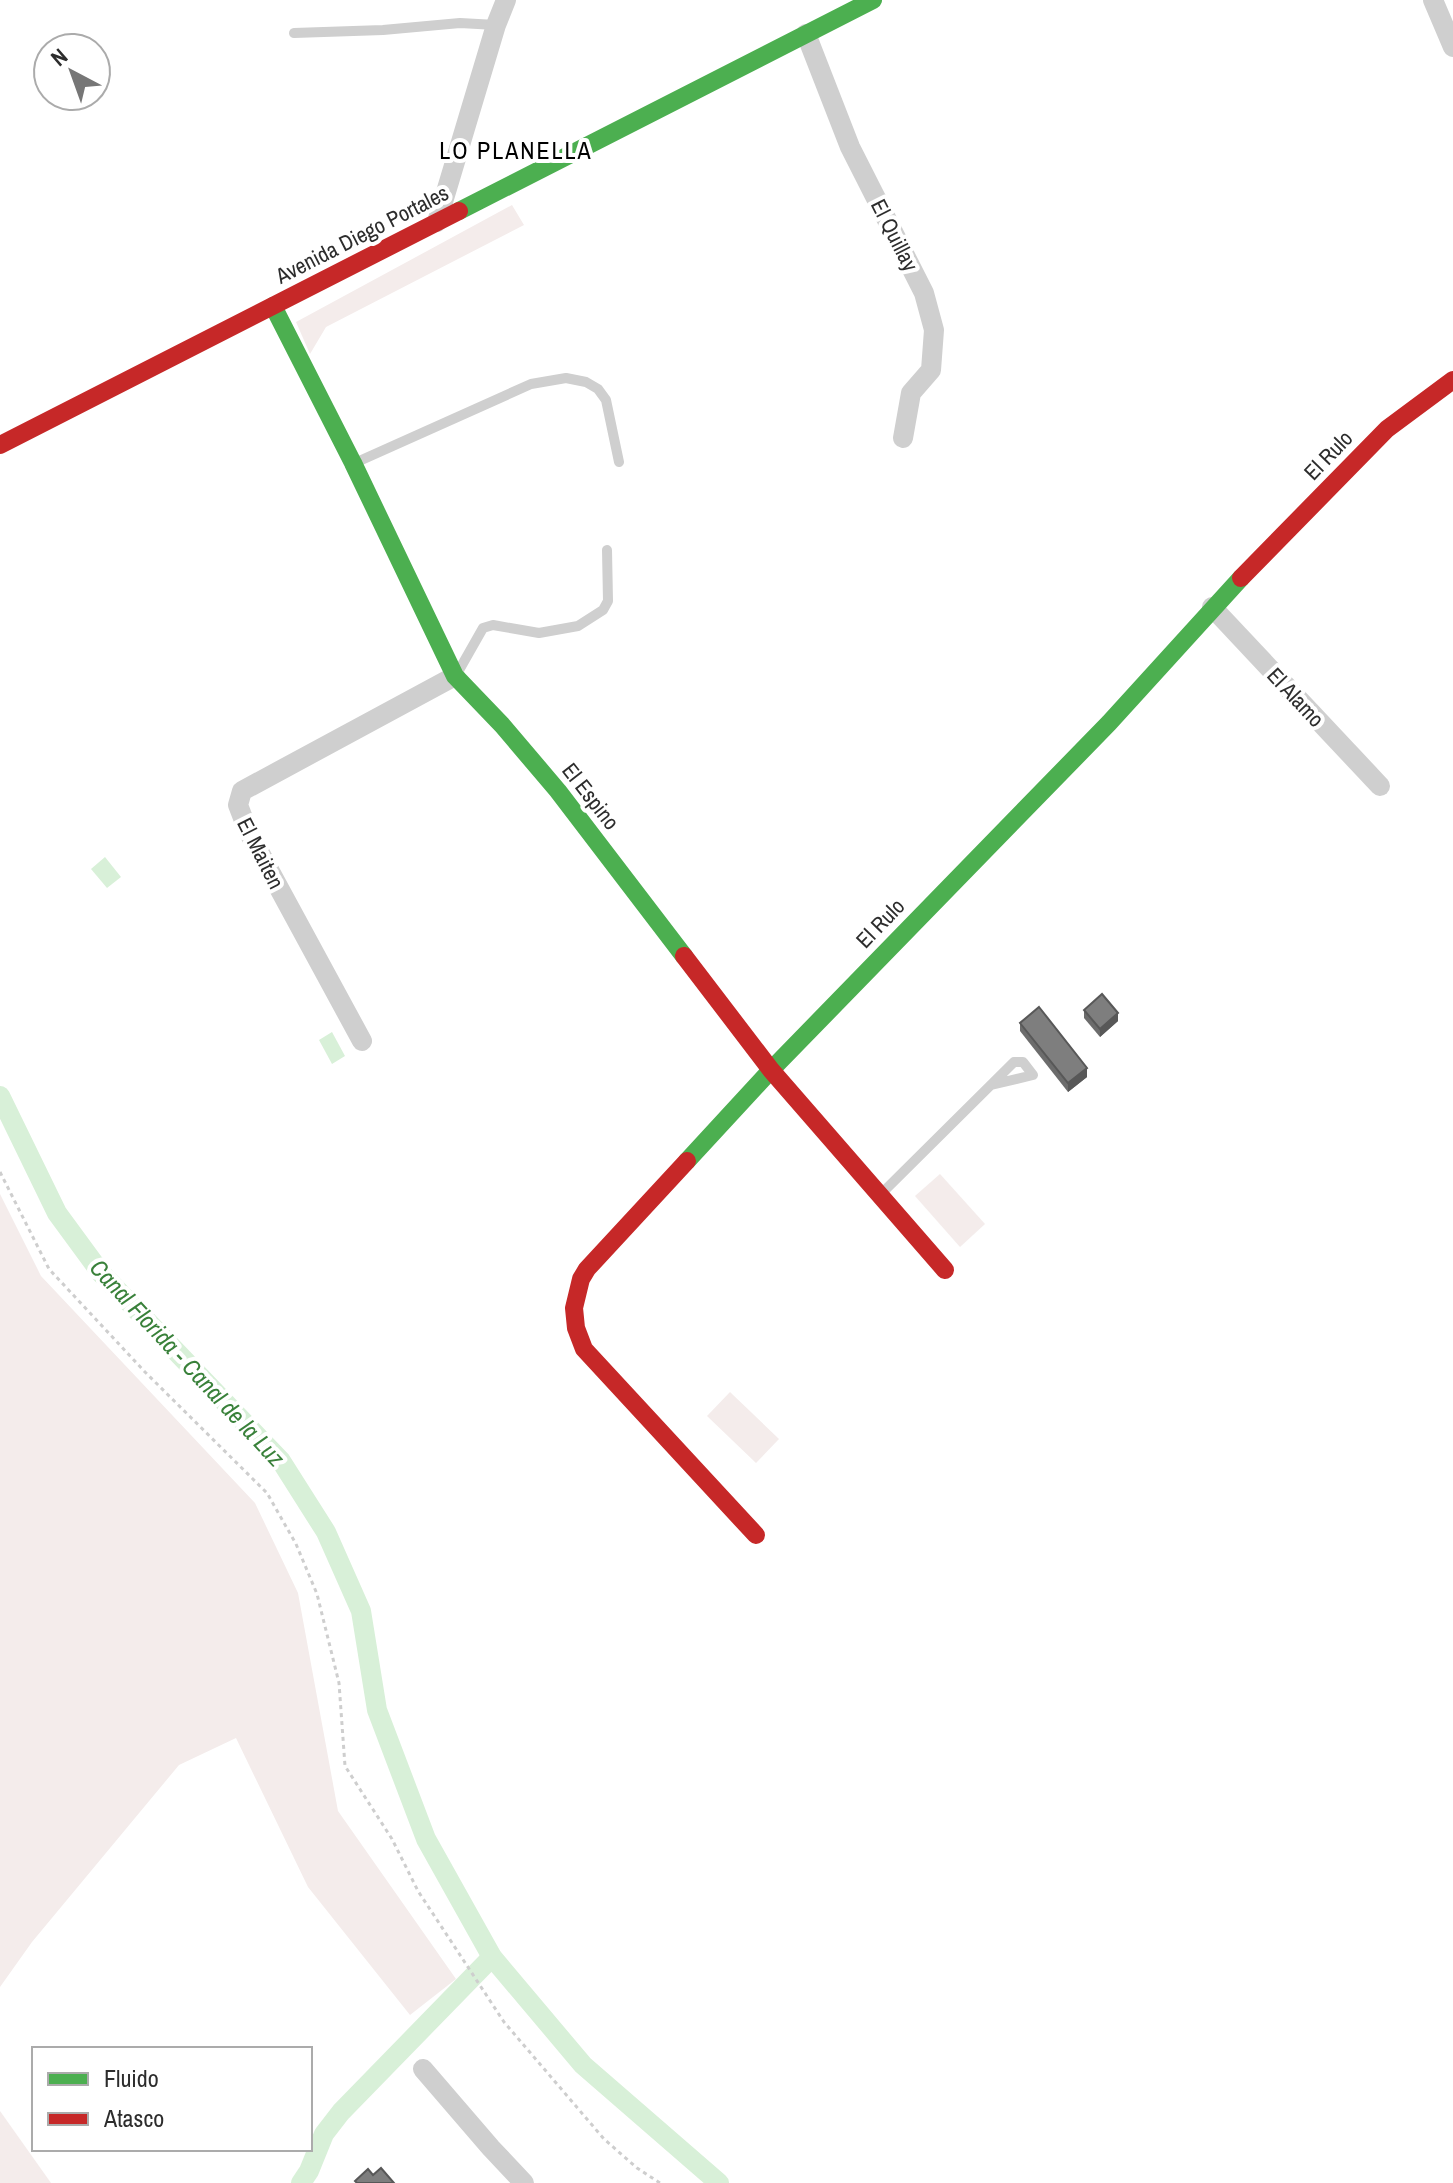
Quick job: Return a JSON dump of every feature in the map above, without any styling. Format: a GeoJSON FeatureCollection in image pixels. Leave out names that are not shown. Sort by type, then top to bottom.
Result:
{"type":"FeatureCollection","features":[{"type":"Feature","properties":{"kind":"street"},"geometry":{"type":"LineString","coordinates":[[437,222],[506,0]]}},
{"type":"Feature","properties":{"kind":"street","name":"Avenida Diego Portales"},"geometry":{"type":"LineString","coordinates":[[0,445],[873,0]]}},
{"type":"Feature","properties":{"kind":"street"},"geometry":{"type":"LineString","coordinates":[[1433,0],[1453,47]]}},
{"type":"Feature","properties":{"kind":"street","name":"El Quillay"},"geometry":{"type":"LineString","coordinates":[[806,34],[850,147],[924,293],[934,330],[931,370],[911,393],[903,438]]}},
{"type":"Feature","properties":{"kind":"street","name":"El Espino"},"geometry":{"type":"LineString","coordinates":[[273,306],[353,463],[455,676],[558,791],[771,1070],[945,1270]]}},
{"type":"Feature","properties":{"kind":"street","name":"El Rulo"},"geometry":{"type":"LineString","coordinates":[[756,1535],[584,1349],[574,1327],[573,1304],[580,1279],[771,1070],[1109,723],[1212,607],[1387,429],[1453,380]]}},
{"type":"Feature","properties":{"kind":"street","name":"El Alamo"},"geometry":{"type":"LineString","coordinates":[[1212,607],[1380,786]]}},
{"type":"Feature","properties":{"kind":"street","name":"El Maiten"},"geometry":{"type":"LineString","coordinates":[[362,1041],[248,831],[238,805],[242,791],[455,676]]}},
{"type":"Feature","properties":{"kind":"street"},"geometry":{"type":"LineString","coordinates":[[423,2069],[524,2183]]}},
{"type":"Feature","properties":{"kind":"lane"},"geometry":{"type":"LineString","coordinates":[[294,33],[460,23],[496,25]]}},
{"type":"Feature","properties":{"kind":"lane"},"geometry":{"type":"LineString","coordinates":[[353,463],[531,384],[566,378],[586,382],[598,389],[606,400],[619,462]]}},
{"type":"Feature","properties":{"kind":"lane"},"geometry":{"type":"LineString","coordinates":[[455,676],[483,628],[493,625],[539,633],[578,626],[603,610],[608,601],[607,550]]}},
{"type":"Feature","properties":{"kind":"lane"},"geometry":{"type":"LineString","coordinates":[[879,1195],[991,1085]]}},
{"type":"Feature","properties":{"kind":"path"},"geometry":{"type":"LineString","coordinates":[[0,1172],[49,1269],[145,1372],[267,1493],[296,1544],[317,1594],[339,1683],[345,1766],[392,1839],[418,1891],[504,2022],[604,2139],[660,2183]]}},
{"type":"Feature","properties":{"kind":"shaded area"},"geometry":{"type":"Polygon","coordinates":[[[512,205],[524,225],[326,327],[310,354],[296,322],[512,205]]]}},
{"type":"Feature","properties":{"kind":"shaded area"},"geometry":{"type":"Polygon","coordinates":[[[105,857],[121,877],[107,888],[91,869],[105,857]]]}},
{"type":"Feature","properties":{"kind":"shaded area"},"geometry":{"type":"Polygon","coordinates":[[[332,1032],[345,1056],[332,1064],[319,1040],[332,1032]]]}},
{"type":"Feature","properties":{"kind":"shaded area"},"geometry":{"type":"Polygon","coordinates":[[[940,1174],[985,1224],[960,1247],[915,1196],[940,1174]]]}},
{"type":"Feature","properties":{"kind":"shaded area"},"geometry":{"type":"Polygon","coordinates":[[[0,1194],[41,1276],[255,1503],[298,1593],[338,1811],[456,1979],[410,2015],[308,1887],[236,1738],[179,1765],[32,1942],[0,1987],[0,1194]]]}},
{"type":"Feature","properties":{"kind":"shaded area"},"geometry":{"type":"Polygon","coordinates":[[[730,1392],[779,1439],[756,1463],[707,1416],[730,1392]]]}},
{"type":"Feature","properties":{"kind":"shaded area"},"geometry":{"type":"Polygon","coordinates":[[[0,2111],[51,2183],[0,2183],[0,2111]]]}},
{"type":"Feature","properties":{"kind":"building"},"geometry":{"type":"Polygon","coordinates":[[[1102,994],[1118,1013],[1100,1029],[1084,1010],[1102,994]]]}},
{"type":"Feature","properties":{"kind":"building"},"geometry":{"type":"Polygon","coordinates":[[[1039,1007],[1087,1068],[1068,1083],[1020,1023],[1039,1007]]]}},
{"type":"Feature","properties":{"kind":"building"},"geometry":{"type":"Polygon","coordinates":[[[381,2168],[394,2183],[355,2181],[368,2169],[373,2175],[381,2168]]]}},
{"type":"Feature","properties":{"kind":"waterway","name":"Canal Florida - Canal de la Luz"},"geometry":{"type":"LineString","coordinates":[[0,1096],[57,1213],[101,1273],[281,1461],[326,1532],[361,1611],[377,1710],[426,1839],[492,1957],[583,2065],[719,2183]]}},
{"type":"Feature","properties":{"kind":"waterway"},"geometry":{"type":"LineString","coordinates":[[301,2183],[324,2134],[341,2112],[492,1957]]}},
{"type":"Feature","properties":{"kind":"traffic: fast"},"geometry":{"type":"LineString","coordinates":[[459,211],[873,0]]}},
{"type":"Feature","properties":{"kind":"traffic: fast"},"geometry":{"type":"LineString","coordinates":[[273,306],[353,463],[455,676],[558,791],[684,956]]}},
{"type":"Feature","properties":{"kind":"traffic: fast"},"geometry":{"type":"LineString","coordinates":[[687,1161],[771,1070],[1109,723],[1241,578]]}},
{"type":"Feature","properties":{"kind":"traffic: jam"},"geometry":{"type":"LineString","coordinates":[[0,445],[459,211]]}},
{"type":"Feature","properties":{"kind":"traffic: jam"},"geometry":{"type":"LineString","coordinates":[[1241,578],[1387,429],[1453,380]]}},
{"type":"Feature","properties":{"kind":"traffic: jam"},"geometry":{"type":"LineString","coordinates":[[684,956],[771,1070],[945,1270]]}},
{"type":"Feature","properties":{"kind":"traffic: jam"},"geometry":{"type":"LineString","coordinates":[[687,1161],[587,1269],[581,1279],[574,1308],[576,1328],[584,1349],[756,1535]]}},
{"type":"Feature","properties":{"kind":"district","name":"LO PLANELLA"},"geometry":{"type":"Point","coordinates":[516,151]}}]}
